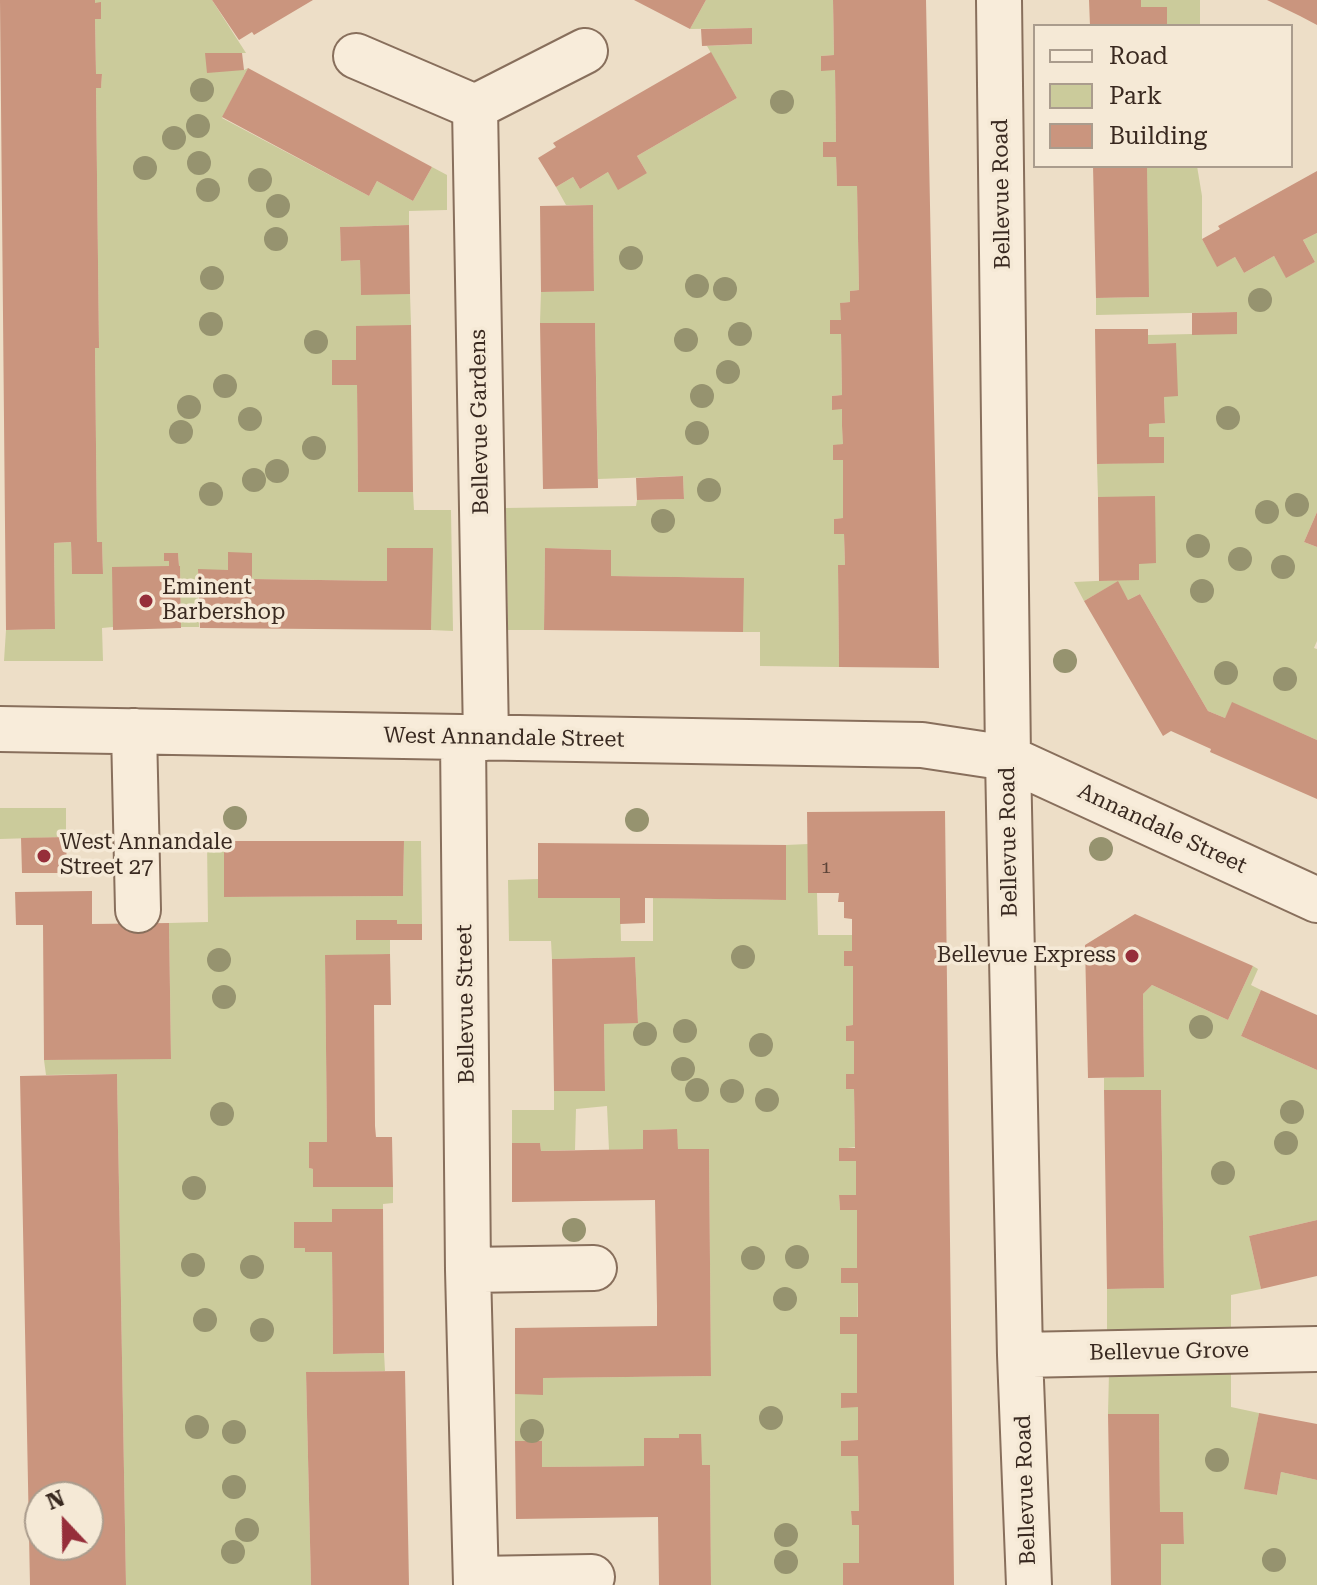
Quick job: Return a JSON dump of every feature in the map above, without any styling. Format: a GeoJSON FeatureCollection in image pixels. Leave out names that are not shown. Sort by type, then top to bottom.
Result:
{"type":"FeatureCollection","features":[{"type":"Feature","properties":{"kind":"street","name":"Bellevue Road"},"geometry":{"type":"LineString","coordinates":[[999,0],[1018,98],[1008,758],[1020,1355],[1029,1585]]}},
{"type":"Feature","properties":{"kind":"street"},"geometry":{"type":"LineString","coordinates":[[356,56],[475,107],[585,51]]}},
{"type":"Feature","properties":{"kind":"street","name":"Bellevue Gardens"},"geometry":{"type":"LineString","coordinates":[[474,738],[475,107]]}},
{"type":"Feature","properties":{"kind":"street","name":"West Annandale Street"},"geometry":{"type":"LineString","coordinates":[[0,729],[922,745],[1008,758]]}},
{"type":"Feature","properties":{"kind":"street"},"geometry":{"type":"LineString","coordinates":[[134,731],[138,910]]}},
{"type":"Feature","properties":{"kind":"street","name":"Bellevue Street"},"geometry":{"type":"LineString","coordinates":[[474,738],[468,1270],[476,1582],[592,1577]]}},
{"type":"Feature","properties":{"kind":"street","name":"Annandale Street"},"geometry":{"type":"LineString","coordinates":[[1008,758],[1317,900]]}},
{"type":"Feature","properties":{"kind":"street"},"geometry":{"type":"LineString","coordinates":[[468,1270],[594,1268]]}},
{"type":"Feature","properties":{"kind":"street","name":"Bellevue Grove"},"geometry":{"type":"LineString","coordinates":[[1020,1355],[1317,1349]]}},
{"type":"Feature","properties":{"kind":"green space"},"geometry":{"type":"Polygon","coordinates":[[[95,0],[212,0],[246,53],[206,53],[244,70],[248,68],[222,118],[369,196],[377,181],[413,201],[432,167],[447,175],[447,210],[409,211],[409,225],[340,227],[341,261],[360,260],[361,294],[410,294],[411,325],[356,360],[332,360],[333,385],[357,385],[358,492],[413,492],[414,510],[451,510],[453,631],[431,630],[432,548],[387,548],[387,581],[252,579],[252,553],[229,553],[228,570],[198,570],[199,627],[181,627],[178,553],[165,553],[169,566],[113,627],[102,628],[103,661],[4,661],[6,630],[55,629],[54,543],[71,542],[72,574],[103,573],[102,543],[97,542],[95,348],[99,348],[96,88],[101,87],[102,74],[96,74],[95,19],[101,18],[101,3],[95,3],[95,0]]]}},
{"type":"Feature","properties":{"kind":"green space"},"geometry":{"type":"Polygon","coordinates":[[[706,0],[833,0],[834,55],[821,56],[821,70],[835,70],[836,142],[823,142],[823,157],[836,157],[837,186],[857,186],[859,290],[850,291],[850,302],[841,303],[841,320],[830,320],[841,334],[842,395],[832,396],[833,409],[842,409],[843,444],[833,446],[833,460],[843,460],[843,518],[834,519],[834,534],[844,534],[845,565],[838,566],[839,667],[760,666],[760,632],[743,632],[743,578],[611,576],[611,550],[545,548],[544,630],[508,630],[506,508],[636,506],[637,500],[684,499],[683,476],[598,479],[595,323],[540,323],[541,292],[594,290],[593,205],[566,205],[556,187],[573,177],[580,189],[608,172],[647,173],[637,156],[737,98],[707,46],[752,44],[752,28],[690,29],[706,0]]]}},
{"type":"Feature","properties":{"kind":"green space"},"geometry":{"type":"Polygon","coordinates":[[[1141,0],[1200,0],[1200,24],[1167,24],[1166,7],[1141,7],[1141,0]]]}},
{"type":"Feature","properties":{"kind":"green space"},"geometry":{"type":"Polygon","coordinates":[[[1147,168],[1197,168],[1202,196],[1202,239],[1217,266],[1235,257],[1244,273],[1274,256],[1286,277],[1315,262],[1303,240],[1317,233],[1317,512],[1304,542],[1317,547],[1317,641],[1314,648],[1317,649],[1317,740],[1233,703],[1225,718],[1208,711],[1140,594],[1128,600],[1117,582],[1084,601],[1074,582],[1139,579],[1139,564],[1154,497],[1098,497],[1097,464],[1164,462],[1164,437],[1149,437],[1149,424],[1165,423],[1164,397],[1176,343],[1148,344],[1148,335],[1237,333],[1236,312],[1096,315],[1096,298],[1148,297],[1147,168]]]}},
{"type":"Feature","properties":{"kind":"green space"},"geometry":{"type":"Polygon","coordinates":[[[0,808],[66,808],[66,837],[0,839],[0,808]]]}},
{"type":"Feature","properties":{"kind":"green space"},"geometry":{"type":"Polygon","coordinates":[[[207,841],[224,841],[225,897],[403,896],[404,841],[421,841],[422,924],[357,920],[390,940],[390,954],[325,956],[327,1142],[310,1142],[309,1168],[313,1169],[313,1187],[393,1187],[393,1203],[383,1204],[383,1209],[333,1209],[332,1222],[295,1222],[294,1248],[305,1248],[306,1252],[332,1252],[333,1354],[384,1353],[385,1371],[306,1372],[311,1585],[126,1585],[117,1074],[46,1075],[44,1060],[171,1058],[169,923],[208,922],[207,841]]]}},
{"type":"Feature","properties":{"kind":"green space"},"geometry":{"type":"Polygon","coordinates":[[[808,844],[808,892],[817,893],[818,935],[852,935],[852,951],[844,966],[853,966],[853,1025],[846,1026],[846,1041],[854,1041],[854,1074],[846,1088],[854,1089],[855,1147],[839,1149],[856,1161],[856,1195],[839,1195],[840,1210],[857,1210],[857,1268],[841,1268],[841,1283],[858,1283],[857,1393],[841,1393],[841,1407],[858,1407],[858,1440],[841,1441],[841,1456],[858,1456],[859,1511],[851,1511],[852,1525],[859,1525],[859,1563],[843,1585],[711,1585],[710,1465],[702,1465],[679,1438],[644,1438],[644,1466],[542,1467],[542,1441],[515,1441],[515,1394],[543,1394],[543,1378],[711,1376],[709,1149],[678,1149],[676,1129],[643,1130],[643,1149],[609,1150],[607,1106],[576,1109],[575,1150],[541,1151],[540,1143],[512,1143],[512,1110],[554,1110],[554,1091],[605,1091],[604,1024],[638,1022],[635,957],[552,959],[551,941],[509,941],[508,880],[538,879],[538,898],[620,898],[621,941],[653,941],[653,898],[786,900],[786,845],[808,844]]]}},
{"type":"Feature","properties":{"kind":"green space"},"geometry":{"type":"Polygon","coordinates":[[[1253,966],[1258,969],[1251,985],[1261,990],[1241,1036],[1317,1070],[1317,1220],[1249,1236],[1261,1289],[1231,1295],[1231,1330],[1107,1330],[1107,1289],[1164,1288],[1161,1090],[1104,1090],[1104,1078],[1144,1076],[1143,994],[1152,985],[1228,1020],[1253,966]]]}},
{"type":"Feature","properties":{"kind":"green space"},"geometry":{"type":"Polygon","coordinates":[[[1231,1372],[1231,1407],[1259,1413],[1245,1489],[1277,1495],[1281,1472],[1317,1480],[1317,1585],[1161,1585],[1161,1544],[1184,1543],[1183,1512],[1160,1512],[1159,1414],[1108,1414],[1109,1373],[1231,1372]]]}},
{"type":"Feature","properties":{"kind":"building"},"geometry":{"type":"Polygon","coordinates":[[[0,0],[101,2],[101,19],[95,19],[96,74],[102,74],[101,88],[96,88],[99,348],[95,348],[97,542],[102,542],[103,574],[72,574],[71,542],[54,543],[55,629],[6,630],[0,0]]]}},
{"type":"Feature","properties":{"kind":"building"},"geometry":{"type":"Polygon","coordinates":[[[212,0],[313,0],[254,35],[252,32],[239,40],[212,0]]]}},
{"type":"Feature","properties":{"kind":"building"},"geometry":{"type":"Polygon","coordinates":[[[634,0],[706,0],[690,29],[634,0]]]}},
{"type":"Feature","properties":{"kind":"building"},"geometry":{"type":"Polygon","coordinates":[[[833,0],[926,0],[939,668],[839,667],[838,565],[845,565],[844,534],[834,534],[834,519],[843,518],[843,460],[833,460],[833,445],[843,444],[842,409],[832,410],[832,396],[842,395],[841,334],[830,334],[830,320],[841,320],[840,303],[850,302],[850,291],[859,290],[857,186],[837,186],[836,157],[823,157],[823,142],[836,142],[835,70],[821,71],[821,56],[834,55],[833,0]]]}},
{"type":"Feature","properties":{"kind":"building"},"geometry":{"type":"Polygon","coordinates":[[[1089,0],[1141,0],[1141,7],[1167,7],[1167,24],[1090,24],[1089,0]]]}},
{"type":"Feature","properties":{"kind":"building"},"geometry":{"type":"Polygon","coordinates":[[[1267,0],[1317,0],[1317,25],[1300,16],[1267,0]]]}},
{"type":"Feature","properties":{"kind":"building"},"geometry":{"type":"Polygon","coordinates":[[[752,28],[752,44],[702,46],[701,29],[752,28]]]}},
{"type":"Feature","properties":{"kind":"building"},"geometry":{"type":"Polygon","coordinates":[[[711,52],[737,98],[637,156],[647,173],[618,190],[608,172],[580,189],[573,177],[556,187],[538,158],[556,147],[553,143],[711,52]]]}},
{"type":"Feature","properties":{"kind":"building"},"geometry":{"type":"Polygon","coordinates":[[[205,53],[242,53],[244,70],[207,73],[205,53]]]}},
{"type":"Feature","properties":{"kind":"building"},"geometry":{"type":"Polygon","coordinates":[[[248,68],[432,167],[413,201],[377,181],[369,196],[222,117],[248,68]]]}},
{"type":"Feature","properties":{"kind":"building"},"geometry":{"type":"Polygon","coordinates":[[[1093,168],[1147,168],[1149,297],[1096,298],[1093,168]]]}},
{"type":"Feature","properties":{"kind":"building"},"geometry":{"type":"Polygon","coordinates":[[[1317,171],[1317,233],[1303,240],[1315,262],[1286,278],[1274,256],[1244,273],[1235,257],[1217,267],[1202,239],[1220,229],[1218,226],[1317,171]]]}},
{"type":"Feature","properties":{"kind":"building"},"geometry":{"type":"Polygon","coordinates":[[[593,205],[594,291],[541,292],[540,206],[593,205]]]}},
{"type":"Feature","properties":{"kind":"building"},"geometry":{"type":"Polygon","coordinates":[[[409,225],[410,294],[361,295],[360,260],[341,261],[340,227],[409,225]]]}},
{"type":"Feature","properties":{"kind":"building"},"geometry":{"type":"Polygon","coordinates":[[[1237,312],[1237,334],[1192,335],[1192,313],[1237,312]]]}},
{"type":"Feature","properties":{"kind":"building"},"geometry":{"type":"Polygon","coordinates":[[[540,323],[595,323],[598,488],[543,489],[540,323]]]}},
{"type":"Feature","properties":{"kind":"building"},"geometry":{"type":"Polygon","coordinates":[[[411,325],[413,492],[358,492],[357,385],[332,385],[332,360],[356,360],[356,326],[411,325]]]}},
{"type":"Feature","properties":{"kind":"building"},"geometry":{"type":"Polygon","coordinates":[[[1095,329],[1148,329],[1148,344],[1176,343],[1178,396],[1164,397],[1165,423],[1149,424],[1149,437],[1164,437],[1164,463],[1097,464],[1095,329]]]}},
{"type":"Feature","properties":{"kind":"building"},"geometry":{"type":"Polygon","coordinates":[[[683,476],[684,499],[637,500],[636,478],[683,476]]]}},
{"type":"Feature","properties":{"kind":"building"},"geometry":{"type":"Polygon","coordinates":[[[1155,496],[1156,563],[1139,564],[1139,580],[1099,581],[1098,497],[1155,496]]]}},
{"type":"Feature","properties":{"kind":"building"},"geometry":{"type":"Polygon","coordinates":[[[1317,512],[1317,547],[1304,542],[1317,512]]]}},
{"type":"Feature","properties":{"kind":"building"},"geometry":{"type":"Polygon","coordinates":[[[387,548],[433,548],[431,630],[200,628],[198,569],[228,570],[228,552],[252,553],[252,579],[387,581],[387,548]]]}},
{"type":"Feature","properties":{"kind":"building"},"geometry":{"type":"Polygon","coordinates":[[[545,548],[611,550],[611,576],[744,578],[743,632],[544,630],[545,548]]]}},
{"type":"Feature","properties":{"kind":"building"},"geometry":{"type":"Polygon","coordinates":[[[164,553],[178,553],[181,628],[113,630],[112,567],[169,566],[169,561],[164,561],[164,553]]]}},
{"type":"Feature","properties":{"kind":"building"},"geometry":{"type":"Polygon","coordinates":[[[1118,581],[1128,600],[1140,594],[1208,711],[1225,718],[1232,702],[1317,740],[1317,799],[1210,752],[1211,749],[1171,731],[1163,736],[1084,601],[1118,581]]]}},
{"type":"Feature","properties":{"kind":"building"},"geometry":{"type":"Polygon","coordinates":[[[945,811],[954,1585],[843,1585],[843,1563],[859,1563],[859,1525],[852,1525],[851,1511],[859,1511],[858,1456],[841,1456],[841,1441],[858,1440],[858,1407],[841,1408],[841,1393],[857,1393],[857,1334],[840,1334],[840,1317],[858,1317],[858,1283],[841,1283],[841,1268],[857,1268],[857,1210],[840,1210],[839,1195],[856,1195],[856,1161],[839,1161],[839,1148],[855,1148],[854,1089],[846,1089],[846,1074],[854,1074],[854,1041],[846,1041],[846,1026],[853,1025],[853,966],[844,966],[844,951],[852,951],[852,919],[844,918],[844,902],[838,902],[839,893],[808,893],[807,812],[945,811]]]}},
{"type":"Feature","properties":{"kind":"building","name":"West Annandale Street 27"},"geometry":{"type":"Polygon","coordinates":[[[66,837],[67,873],[22,873],[21,838],[66,837]]]}},
{"type":"Feature","properties":{"kind":"building"},"geometry":{"type":"Polygon","coordinates":[[[224,841],[404,841],[403,896],[224,897],[224,841]]]}},
{"type":"Feature","properties":{"kind":"building"},"geometry":{"type":"Polygon","coordinates":[[[538,843],[786,845],[786,900],[645,898],[645,923],[620,924],[620,898],[538,898],[538,843]]]}},
{"type":"Feature","properties":{"kind":"building"},"geometry":{"type":"Polygon","coordinates":[[[92,891],[92,924],[169,923],[171,1059],[44,1060],[43,925],[16,925],[15,892],[92,891]]]}},
{"type":"Feature","properties":{"kind":"building"},"geometry":{"type":"Polygon","coordinates":[[[1135,914],[1253,966],[1228,1020],[1152,985],[1143,994],[1144,1077],[1088,1078],[1085,945],[1135,914]]]}},
{"type":"Feature","properties":{"kind":"building"},"geometry":{"type":"Polygon","coordinates":[[[356,920],[397,920],[397,924],[422,924],[422,940],[356,940],[356,920]]]}},
{"type":"Feature","properties":{"kind":"building"},"geometry":{"type":"Polygon","coordinates":[[[390,954],[391,1005],[374,1005],[375,1126],[376,1137],[392,1137],[393,1187],[313,1187],[309,1142],[327,1142],[325,955],[390,954]]]}},
{"type":"Feature","properties":{"kind":"building"},"geometry":{"type":"Polygon","coordinates":[[[635,957],[638,1023],[604,1024],[605,1091],[554,1091],[552,959],[635,957]]]}},
{"type":"Feature","properties":{"kind":"building"},"geometry":{"type":"Polygon","coordinates":[[[1261,990],[1317,1015],[1317,1070],[1241,1036],[1261,990]]]}},
{"type":"Feature","properties":{"kind":"building"},"geometry":{"type":"Polygon","coordinates":[[[117,1074],[126,1585],[30,1585],[30,1561],[104,1561],[104,1481],[28,1481],[20,1076],[117,1074]]]}},
{"type":"Feature","properties":{"kind":"building"},"geometry":{"type":"Polygon","coordinates":[[[1104,1090],[1161,1090],[1164,1288],[1107,1289],[1104,1090]]]}},
{"type":"Feature","properties":{"kind":"building"},"geometry":{"type":"Polygon","coordinates":[[[677,1129],[678,1149],[709,1149],[711,1376],[543,1378],[543,1395],[515,1394],[515,1328],[657,1326],[657,1306],[655,1200],[512,1202],[512,1143],[540,1143],[541,1151],[643,1149],[643,1130],[677,1129]]]}},
{"type":"Feature","properties":{"kind":"building"},"geometry":{"type":"Polygon","coordinates":[[[332,1209],[383,1209],[384,1353],[333,1354],[332,1252],[305,1252],[305,1248],[294,1248],[294,1222],[332,1222],[332,1209]]]}},
{"type":"Feature","properties":{"kind":"building"},"geometry":{"type":"Polygon","coordinates":[[[1317,1220],[1317,1276],[1261,1289],[1249,1236],[1317,1220]]]}},
{"type":"Feature","properties":{"kind":"building"},"geometry":{"type":"Polygon","coordinates":[[[405,1371],[409,1585],[311,1585],[306,1372],[405,1371]]]}},
{"type":"Feature","properties":{"kind":"building"},"geometry":{"type":"Polygon","coordinates":[[[1259,1413],[1317,1424],[1317,1480],[1281,1472],[1277,1495],[1244,1489],[1259,1413]]]}},
{"type":"Feature","properties":{"kind":"building"},"geometry":{"type":"Polygon","coordinates":[[[1108,1414],[1159,1414],[1160,1512],[1183,1512],[1184,1544],[1161,1544],[1161,1585],[1111,1585],[1108,1414]]]}},
{"type":"Feature","properties":{"kind":"building"},"geometry":{"type":"Polygon","coordinates":[[[679,1434],[701,1434],[702,1465],[710,1465],[711,1585],[659,1585],[658,1517],[516,1519],[515,1441],[542,1441],[542,1467],[644,1466],[644,1438],[679,1438],[679,1434]]]}},
{"type":"Feature","properties":{"kind":"place","name":"Eminent Barbershop"},"geometry":{"type":"Point","coordinates":[146,601]}},
{"type":"Feature","properties":{"kind":"place","name":"West Annandale Street 27"},"geometry":{"type":"Point","coordinates":[44,856]}},
{"type":"Feature","properties":{"kind":"place","name":"Bellevue Express"},"geometry":{"type":"Point","coordinates":[1132,956]}}]}
